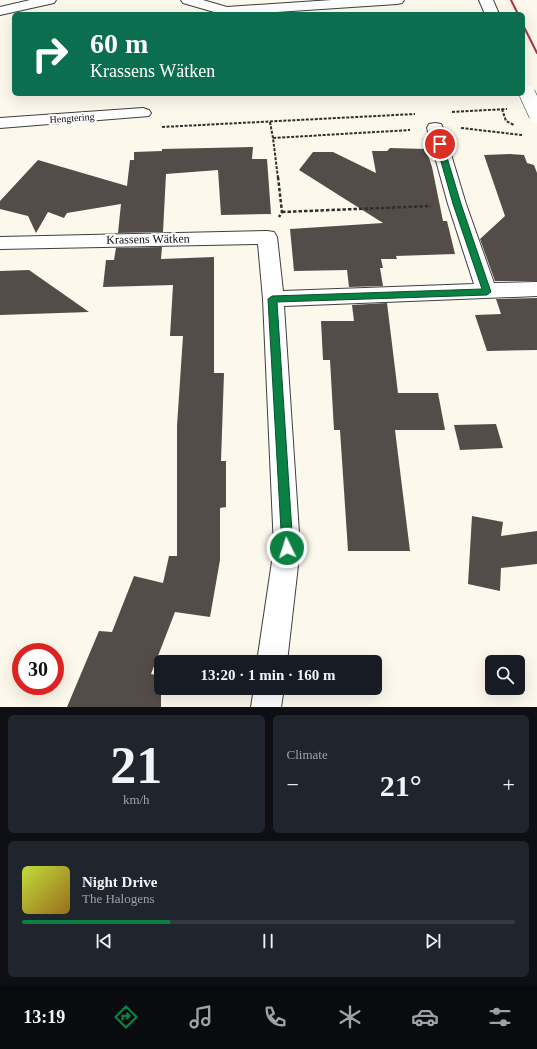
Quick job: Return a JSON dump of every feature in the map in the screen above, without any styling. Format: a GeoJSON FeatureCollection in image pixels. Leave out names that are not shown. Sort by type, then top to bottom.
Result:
{"type":"FeatureCollection","features":[{"type":"Feature","properties":{"kind":"street"},"geometry":{"type":"LineString","coordinates":[[0,11],[49,0]]}},
{"type":"Feature","properties":{"kind":"street"},"geometry":{"type":"LineString","coordinates":[[188,0],[226,11],[397,0]]}},
{"type":"Feature","properties":{"kind":"street"},"geometry":{"type":"LineString","coordinates":[[486,0],[491,12]]}},
{"type":"Feature","properties":{"kind":"street"},"geometry":{"type":"LineString","coordinates":[[525,88],[537,115]]}},
{"type":"Feature","properties":{"kind":"street","name":"Hengtering"},"geometry":{"type":"LineString","coordinates":[[0,123],[143,113]]}},
{"type":"Feature","properties":{"kind":"street"},"geometry":{"type":"LineString","coordinates":[[435,128],[457,204],[487,292]]}},
{"type":"Feature","properties":{"kind":"street"},"geometry":{"type":"LineString","coordinates":[[266,237],[272,299],[287,548],[273,655]]}},
{"type":"Feature","properties":{"kind":"street","name":"Krassens Wätken"},"geometry":{"type":"LineString","coordinates":[[0,243],[266,237]]}},
{"type":"Feature","properties":{"kind":"street"},"geometry":{"type":"LineString","coordinates":[[272,299],[537,289]]}},
{"type":"Feature","properties":{"kind":"street"},"geometry":{"type":"LineString","coordinates":[[266,707],[268,695]]}},
{"type":"Feature","properties":{"kind":"path"},"geometry":{"type":"LineString","coordinates":[[448,112],[502,109]]}},
{"type":"Feature","properties":{"kind":"path"},"geometry":{"type":"LineString","coordinates":[[161,128],[417,114]]}},
{"type":"Feature","properties":{"kind":"path"},"geometry":{"type":"LineString","coordinates":[[266,237],[282,212],[270,122]]}},
{"type":"Feature","properties":{"kind":"path"},"geometry":{"type":"LineString","coordinates":[[273,138],[435,128],[459,128],[529,136]]}},
{"type":"Feature","properties":{"kind":"path"},"geometry":{"type":"LineString","coordinates":[[282,212],[457,204]]}},
{"type":"Feature","properties":{"kind":"building"},"geometry":{"type":"Polygon","coordinates":[[[253,147],[252,159],[267,159],[271,214],[221,215],[218,170],[166,174],[163,232],[118,233],[121,204],[67,213],[64,218],[48,212],[36,233],[28,216],[0,209],[0,201],[38,160],[127,186],[130,160],[134,160],[134,152],[162,151],[162,149],[253,147]]]}},
{"type":"Feature","properties":{"kind":"building"},"geometry":{"type":"Polygon","coordinates":[[[390,148],[426,149],[432,167],[443,221],[447,221],[455,254],[396,256],[397,259],[381,259],[383,268],[380,268],[383,286],[349,287],[347,270],[294,271],[290,229],[383,223],[299,170],[313,152],[333,152],[376,173],[372,151],[387,151],[390,148]]]}},
{"type":"Feature","properties":{"kind":"building"},"geometry":{"type":"Polygon","coordinates":[[[484,155],[524,155],[527,163],[534,165],[537,173],[537,281],[495,281],[480,239],[505,216],[484,155]]]}},
{"type":"Feature","properties":{"kind":"building"},"geometry":{"type":"Polygon","coordinates":[[[162,247],[161,259],[214,257],[214,373],[224,373],[221,461],[226,461],[226,507],[220,508],[220,560],[210,617],[175,612],[158,655],[154,655],[154,666],[151,674],[154,675],[154,695],[161,695],[161,707],[67,707],[99,631],[112,632],[134,576],[163,583],[169,556],[177,556],[177,426],[183,336],[170,336],[173,285],[103,287],[106,260],[114,260],[116,248],[162,247]]]}},
{"type":"Feature","properties":{"kind":"building"},"geometry":{"type":"Polygon","coordinates":[[[29,270],[89,312],[0,315],[0,271],[29,270]]]}},
{"type":"Feature","properties":{"kind":"building"},"geometry":{"type":"Polygon","coordinates":[[[537,298],[537,350],[487,351],[475,315],[501,314],[496,299],[537,298]]]}},
{"type":"Feature","properties":{"kind":"building"},"geometry":{"type":"Polygon","coordinates":[[[387,303],[398,393],[438,393],[445,430],[395,430],[410,551],[348,551],[340,430],[334,430],[330,360],[323,360],[321,321],[354,321],[352,305],[387,303]]]}},
{"type":"Feature","properties":{"kind":"building"},"geometry":{"type":"Polygon","coordinates":[[[496,424],[503,448],[460,450],[454,425],[496,424]]]}},
{"type":"Feature","properties":{"kind":"building"},"geometry":{"type":"Polygon","coordinates":[[[472,516],[503,522],[501,536],[537,531],[537,564],[501,568],[500,591],[468,584],[472,516]]]}},
{"type":"Feature","properties":{"kind":"railway"},"geometry":{"type":"LineString","coordinates":[[511,0],[517,12]]}},
{"type":"Feature","properties":{"kind":"railway"},"geometry":{"type":"LineString","coordinates":[[525,29],[537,53]]}},
{"type":"Feature","properties":{"kind":"route"},"geometry":{"type":"LineString","coordinates":[[287,548],[272,299],[487,292],[457,204],[440,144]]}}]}
